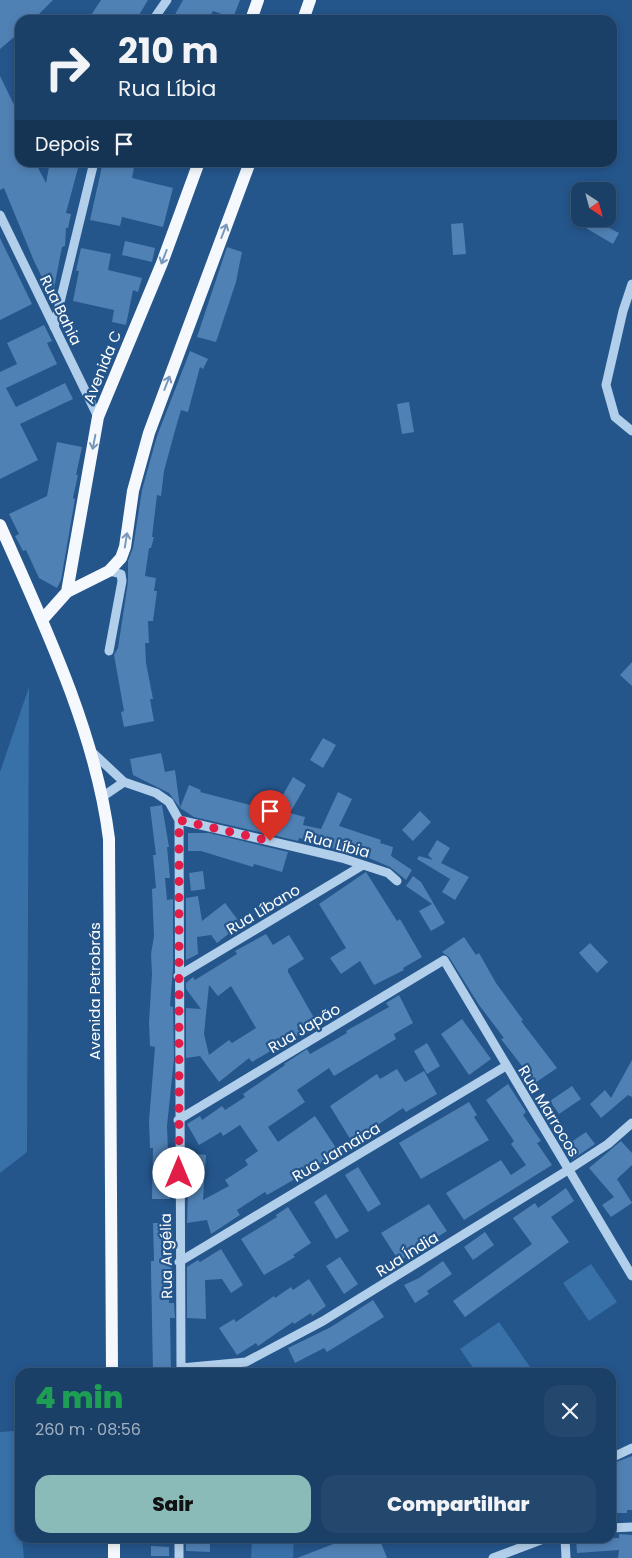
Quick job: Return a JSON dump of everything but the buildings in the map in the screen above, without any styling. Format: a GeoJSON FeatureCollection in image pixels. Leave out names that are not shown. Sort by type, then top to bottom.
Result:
{"type":"FeatureCollection","features":[{"type":"Feature","properties":{"kind":"main road"},"geometry":{"type":"LineString","coordinates":[[253,15],[258,0]]}},
{"type":"Feature","properties":{"kind":"main road"},"geometry":{"type":"LineString","coordinates":[[305,15],[310,0]]}},
{"type":"Feature","properties":{"kind":"main road","name":"Avenida C"},"geometry":{"type":"LineString","coordinates":[[67,592],[98,417],[162,263],[197,167]]}},
{"type":"Feature","properties":{"kind":"main road"},"geometry":{"type":"LineString","coordinates":[[42,620],[67,592],[109,571],[121,558],[126,547],[133,491],[149,433],[248,167]]}},
{"type":"Feature","properties":{"kind":"main road","name":"Avenida Petrobrás"},"geometry":{"type":"LineString","coordinates":[[0,525],[42,620],[91,752],[102,797],[109,839],[112,1368]]}},
{"type":"Feature","properties":{"kind":"main road"},"geometry":{"type":"LineString","coordinates":[[114,1543],[114,1558]]}},
{"type":"Feature","properties":{"kind":"street"},"geometry":{"type":"LineString","coordinates":[[156,15],[167,0]]}},
{"type":"Feature","properties":{"kind":"street"},"geometry":{"type":"LineString","coordinates":[[54,327],[93,167]]}},
{"type":"Feature","properties":{"kind":"street","name":"Rua Bahia"},"geometry":{"type":"LineString","coordinates":[[0,215],[98,417]]}},
{"type":"Feature","properties":{"kind":"street"},"geometry":{"type":"LineString","coordinates":[[632,284],[623,311],[606,385],[615,417],[632,431]]}},
{"type":"Feature","properties":{"kind":"street"},"geometry":{"type":"LineString","coordinates":[[109,571],[121,574],[122,581],[109,651]]}},
{"type":"Feature","properties":{"kind":"street"},"geometry":{"type":"LineString","coordinates":[[91,752],[124,782],[156,794],[170,802],[176,810],[179,820]]}},
{"type":"Feature","properties":{"kind":"street"},"geometry":{"type":"LineString","coordinates":[[102,797],[124,782]]}},
{"type":"Feature","properties":{"kind":"street","name":"Rua Líbia"},"geometry":{"type":"LineString","coordinates":[[179,820],[363,865],[388,873],[397,881]]}},
{"type":"Feature","properties":{"kind":"street","name":"Rua Argélia"},"geometry":{"type":"LineString","coordinates":[[179,820],[178,1120],[181,1368]]}},
{"type":"Feature","properties":{"kind":"street","name":"Rua Líbano"},"geometry":{"type":"LineString","coordinates":[[178,976],[363,865]]}},
{"type":"Feature","properties":{"kind":"street","name":"Rua Marrocos"},"geometry":{"type":"LineString","coordinates":[[444,960],[632,1276]]}},
{"type":"Feature","properties":{"kind":"street","name":"Rua Japão"},"geometry":{"type":"LineString","coordinates":[[178,1120],[444,960]]}},
{"type":"Feature","properties":{"kind":"street","name":"Rua Jamaica"},"geometry":{"type":"LineString","coordinates":[[179,1262],[506,1066]]}},
{"type":"Feature","properties":{"kind":"street","name":"Rua Índia"},"geometry":{"type":"LineString","coordinates":[[197,1368],[246,1362],[323,1321],[568,1170],[608,1144],[632,1123]]}},
{"type":"Feature","properties":{"kind":"street"},"geometry":{"type":"LineString","coordinates":[[616,1456],[632,1448]]}},
{"type":"Feature","properties":{"kind":"street"},"geometry":{"type":"LineString","coordinates":[[616,1528],[632,1527]]}},
{"type":"Feature","properties":{"kind":"street"},"geometry":{"type":"LineString","coordinates":[[179,1558],[180,1543]]}},
{"type":"Feature","properties":{"kind":"street"},"geometry":{"type":"LineString","coordinates":[[493,1558],[533,1543]]}},
{"type":"Feature","properties":{"kind":"street"},"geometry":{"type":"LineString","coordinates":[[565,1543],[566,1558]]}},
{"type":"Feature","properties":{"kind":"shaded area"},"geometry":{"type":"Polygon","coordinates":[[[29,687],[27,1152],[0,1173],[0,772],[29,687]]]}},
{"type":"Feature","properties":{"kind":"shaded area"},"geometry":{"type":"Polygon","coordinates":[[[591,1264],[617,1302],[589,1321],[563,1283],[591,1264]]]}},
{"type":"Feature","properties":{"kind":"shaded area"},"geometry":{"type":"Polygon","coordinates":[[[499,1322],[530,1367],[473,1368],[460,1349],[499,1322]]]}},
{"type":"Feature","properties":{"kind":"shaded area"},"geometry":{"type":"Polygon","coordinates":[[[14,1431],[15,1543],[22,1543],[24,1558],[0,1558],[0,1432],[14,1431]]]}},
{"type":"Feature","properties":{"kind":"shaded area"},"geometry":{"type":"Polygon","coordinates":[[[252,1543],[294,1543],[293,1558],[251,1558],[252,1543]]]}},
{"type":"Feature","properties":{"kind":"route"},"geometry":{"type":"LineString","coordinates":[[179,1173],[179,820],[270,841]]}}]}
